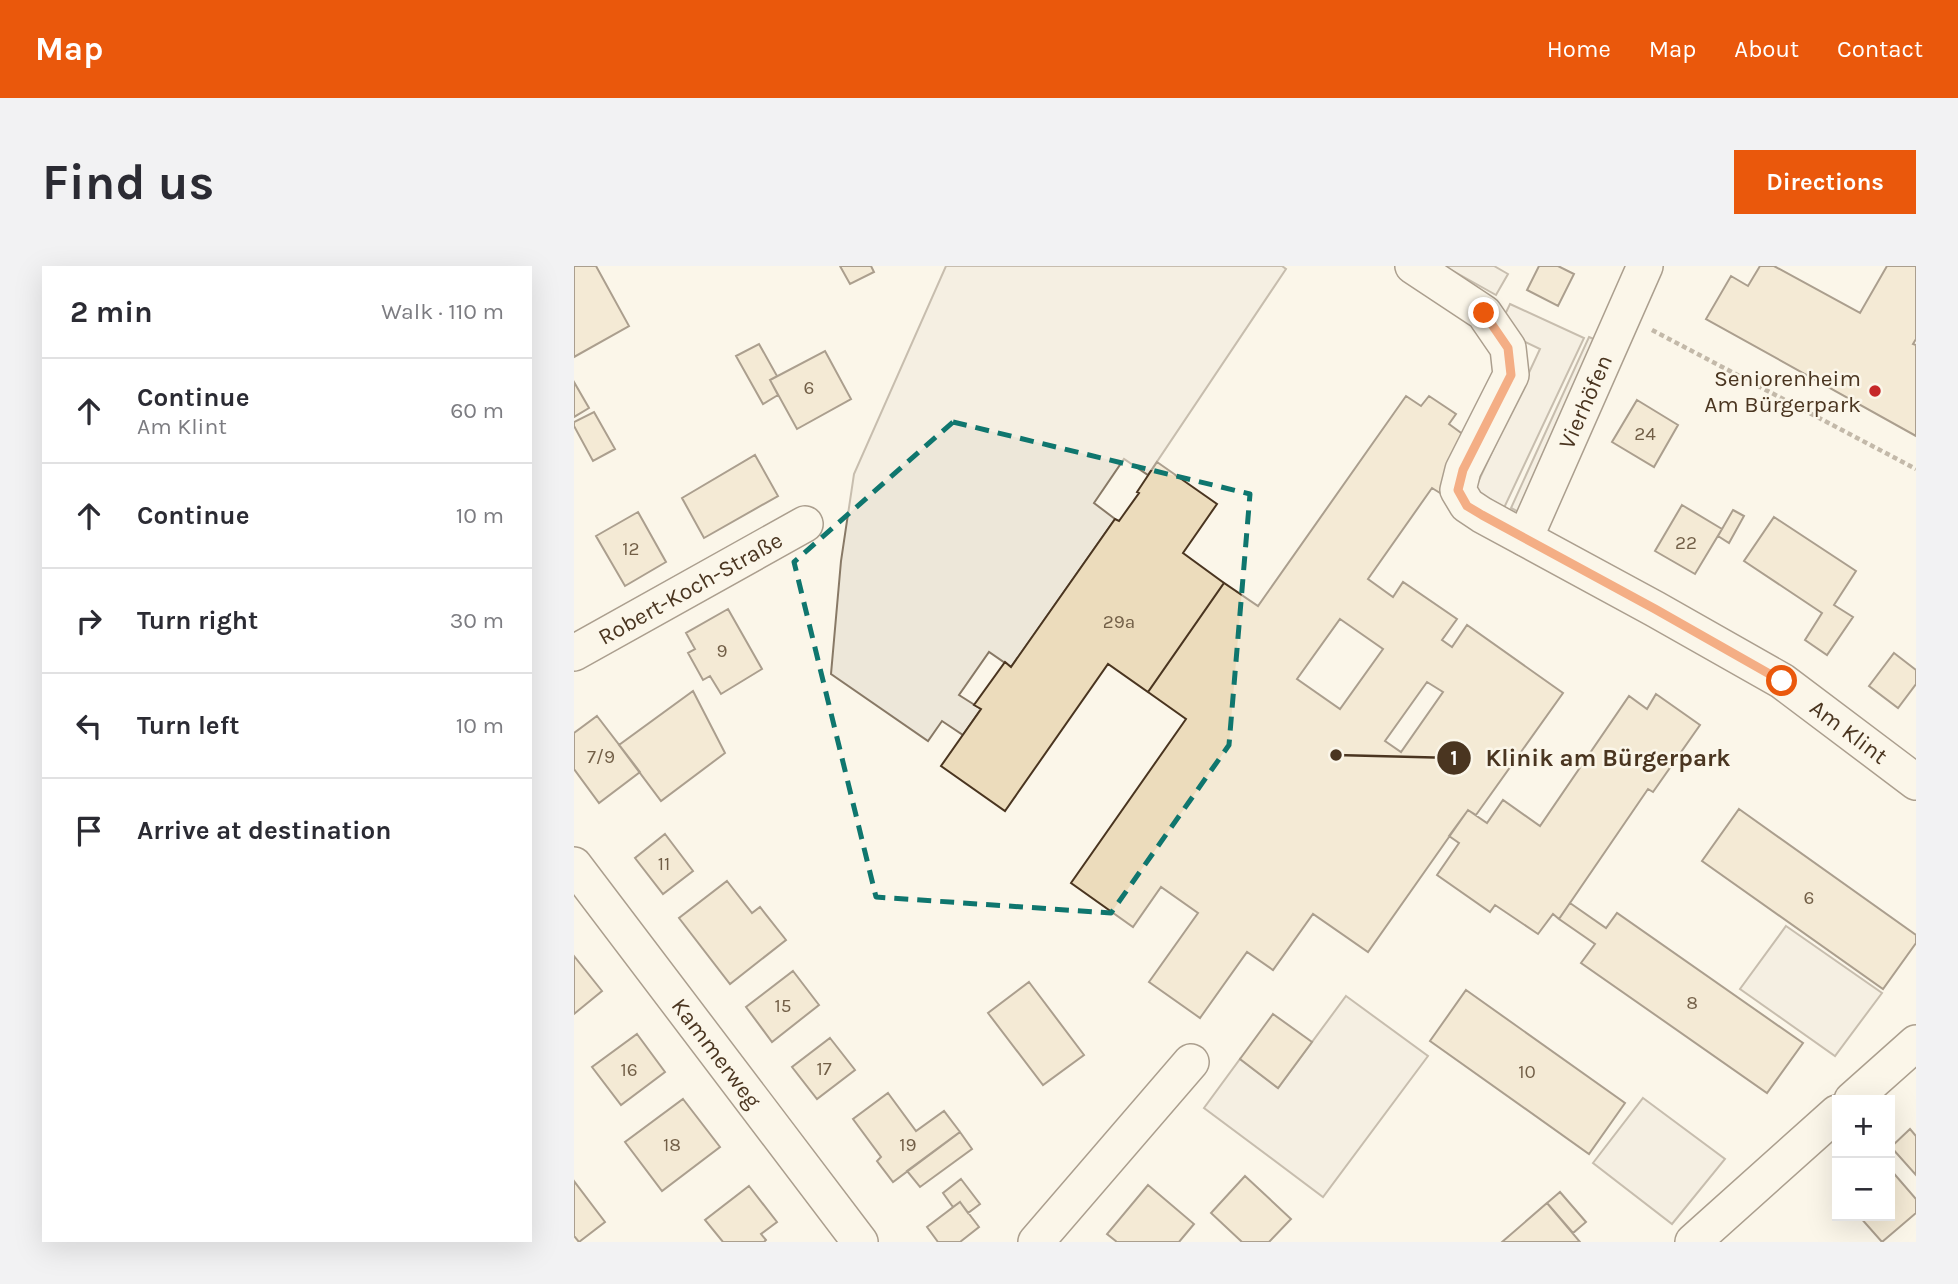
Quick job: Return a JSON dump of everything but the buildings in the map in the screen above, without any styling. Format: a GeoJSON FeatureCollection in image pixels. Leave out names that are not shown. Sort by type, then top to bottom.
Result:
{"type":"FeatureCollection","features":[{"type":"Feature","properties":{"kind":"street","name":"Am Klint"},"geometry":{"type":"LineString","coordinates":[[1413,266],[1484,313],[1508,348],[1511,375],[1463,470],[1458,490],[1467,506],[1782,681],[1916,782]]}},
{"type":"Feature","properties":{"kind":"street","name":"Vierhöfen"},"geometry":{"type":"LineString","coordinates":[[1525,538],[1644,266]]}},
{"type":"Feature","properties":{"kind":"street","name":"Robert-Koch-Straße"},"geometry":{"type":"LineString","coordinates":[[574,653],[805,524]]}},
{"type":"Feature","properties":{"kind":"street","name":"Kammerweg"},"geometry":{"type":"LineString","coordinates":[[574,865],[859,1242]]}},
{"type":"Feature","properties":{"kind":"street"},"geometry":{"type":"LineString","coordinates":[[1858,1095],[1916,1043]]}},
{"type":"Feature","properties":{"kind":"street"},"geometry":{"type":"LineString","coordinates":[[1036,1242],[1191,1062]]}},
{"type":"Feature","properties":{"kind":"street"},"geometry":{"type":"LineString","coordinates":[[1693,1242],[1832,1118]]}},
{"type":"Feature","properties":{"kind":"path"},"geometry":{"type":"LineString","coordinates":[[1624,315],[1916,469]]}},
{"type":"Feature","properties":{"kind":"highlighted area"},"geometry":{"type":"Polygon","coordinates":[[[953,422],[1250,494],[1229,745],[1111,913],[876,897],[794,562],[953,422]]]}},
{"type":"Feature","properties":{"kind":"shaded area"},"geometry":{"type":"Polygon","coordinates":[[[946,266],[1282,266],[1286,269],[1148,475],[1124,459],[1094,503],[1115,519],[1011,667],[989,652],[959,695],[981,709],[963,735],[942,721],[928,741],[831,674],[841,561],[854,474],[946,266]]]}},
{"type":"Feature","properties":{"kind":"shaded area"},"geometry":{"type":"Polygon","coordinates":[[[1444,266],[1494,266],[1508,274],[1496,295],[1444,266]]]}},
{"type":"Feature","properties":{"kind":"shaded area"},"geometry":{"type":"Polygon","coordinates":[[[1510,304],[1584,338],[1503,510],[1472,495],[1540,349],[1498,329],[1510,304]]]}},
{"type":"Feature","properties":{"kind":"shaded area"},"geometry":{"type":"Polygon","coordinates":[[[1589,337],[1605,344],[1527,516],[1511,508],[1589,337]]]}},
{"type":"Feature","properties":{"kind":"shaded area"},"geometry":{"type":"Polygon","coordinates":[[[1786,926],[1882,993],[1835,1056],[1740,989],[1786,926]]]}},
{"type":"Feature","properties":{"kind":"shaded area"},"geometry":{"type":"Polygon","coordinates":[[[1346,996],[1428,1056],[1323,1197],[1204,1108],[1240,1059],[1278,1088],[1346,996]]]}},
{"type":"Feature","properties":{"kind":"shaded area"},"geometry":{"type":"Polygon","coordinates":[[[1643,1098],[1725,1159],[1672,1224],[1593,1163],[1643,1098]]]}},
{"type":"Feature","properties":{"kind":"place","name":"Seniorenheim Am Bürgerpark"},"geometry":{"type":"Point","coordinates":[1875,391]}},
{"type":"Feature","properties":{"kind":"place","name":"Klinik am Bürgerpark"},"geometry":{"type":"Point","coordinates":[1336,755]}},
{"type":"Feature","properties":{"kind":"route"},"geometry":{"type":"LineString","coordinates":[[1484,313],[1508,348],[1511,375],[1463,470],[1458,490],[1467,506],[1782,681]]}}]}
